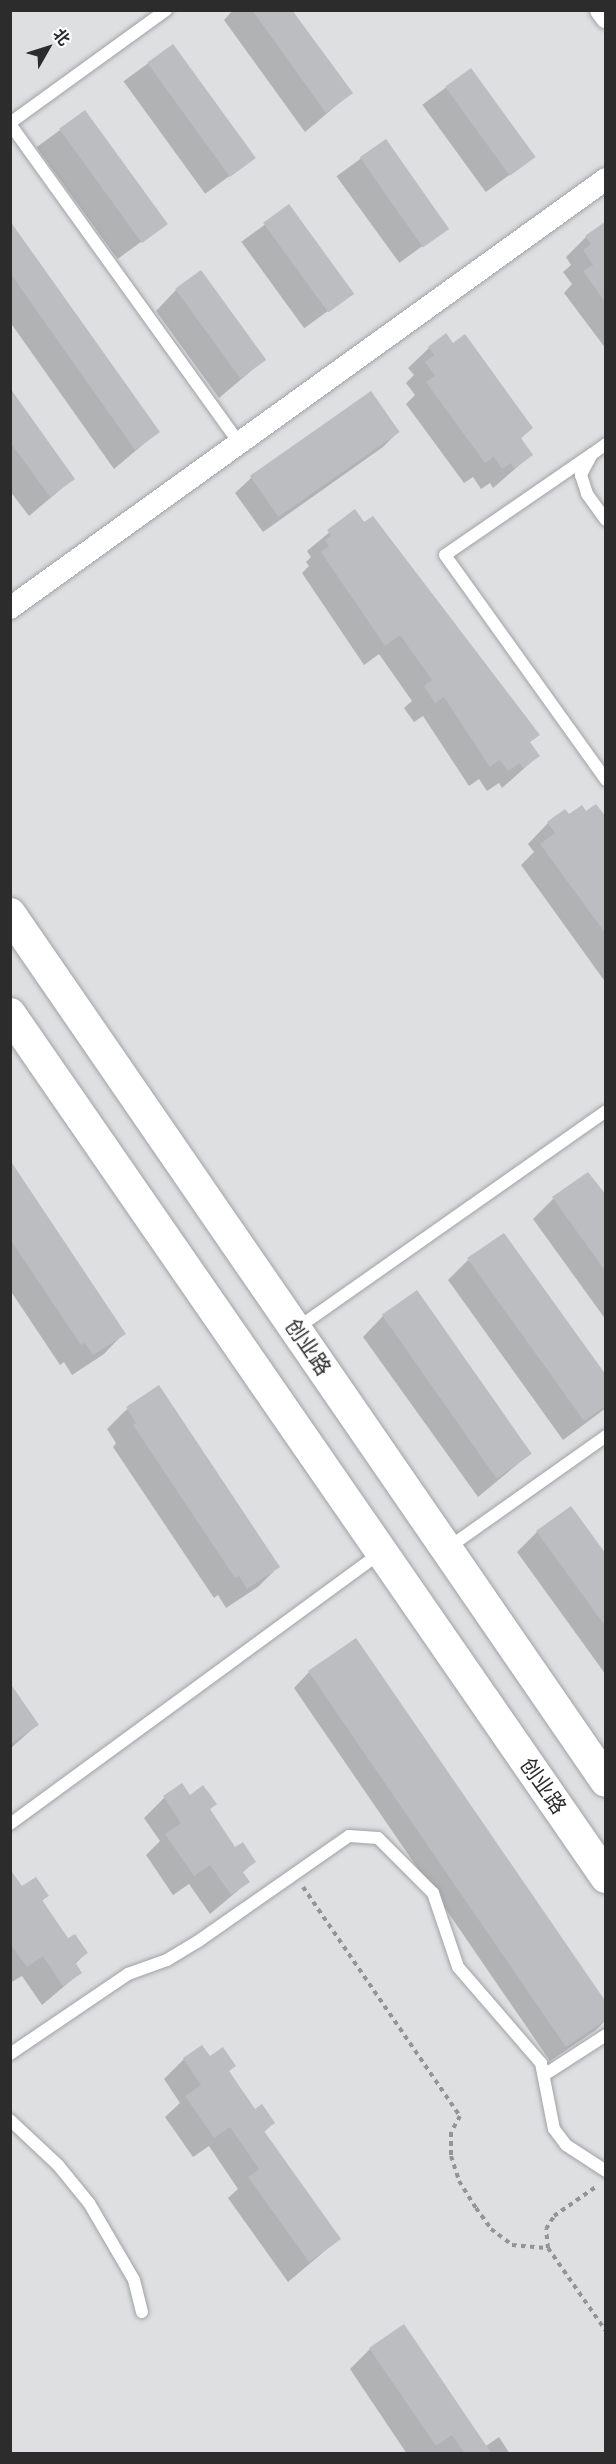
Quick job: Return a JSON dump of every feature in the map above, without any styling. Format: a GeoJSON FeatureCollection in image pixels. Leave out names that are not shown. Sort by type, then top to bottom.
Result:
{"type":"FeatureCollection","features":[{"type":"Feature","properties":{"kind":"main road","name":"创业路"},"geometry":{"type":"LineString","coordinates":[[10,915],[606,1781]]}},
{"type":"Feature","properties":{"kind":"main road","name":"创业路"},"geometry":{"type":"LineString","coordinates":[[10,1014],[606,1877]]}},
{"type":"Feature","properties":{"kind":"street"},"geometry":{"type":"LineString","coordinates":[[601,10],[606,17]]}},
{"type":"Feature","properties":{"kind":"street"},"geometry":{"type":"LineString","coordinates":[[10,608],[606,179]]}},
{"type":"Feature","properties":{"kind":"lane"},"geometry":{"type":"LineString","coordinates":[[166,10],[10,123],[239,443]]}},
{"type":"Feature","properties":{"kind":"lane"},"geometry":{"type":"LineString","coordinates":[[606,444],[445,555],[606,780]]}},
{"type":"Feature","properties":{"kind":"lane"},"geometry":{"type":"LineString","coordinates":[[592,454],[581,475],[587,494],[606,520]]}},
{"type":"Feature","properties":{"kind":"lane"},"geometry":{"type":"LineString","coordinates":[[296,1329],[606,1111]]}},
{"type":"Feature","properties":{"kind":"lane"},"geometry":{"type":"LineString","coordinates":[[446,1549],[606,1436]]}},
{"type":"Feature","properties":{"kind":"lane"},"geometry":{"type":"LineString","coordinates":[[10,1824],[381,1552]]}},
{"type":"Feature","properties":{"kind":"lane"},"geometry":{"type":"LineString","coordinates":[[10,2054],[128,1974],[167,1960],[197,1942],[348,1836],[378,1838],[433,1893],[458,1967],[530,2047],[541,2063],[554,2129],[566,2145],[602,2165]]}},
{"type":"Feature","properties":{"kind":"lane"},"geometry":{"type":"LineString","coordinates":[[544,2075],[606,2035]]}},
{"type":"Feature","properties":{"kind":"lane"},"geometry":{"type":"LineString","coordinates":[[10,2120],[58,2164],[89,2203],[134,2280],[142,2312]]}},
{"type":"Feature","properties":{"kind":"path"},"geometry":{"type":"LineString","coordinates":[[294,1874],[460,2116],[452,2132],[451,2156],[459,2181],[476,2208],[491,2229],[512,2245],[548,2248]]}},
{"type":"Feature","properties":{"kind":"path"},"geometry":{"type":"LineString","coordinates":[[606,2181],[554,2216],[546,2229],[548,2248],[606,2331]]}},
{"type":"Feature","properties":{"kind":"building"},"geometry":{"type":"Polygon","coordinates":[[[252,10],[292,10],[353,93],[326,113],[252,10]]]}},
{"type":"Feature","properties":{"kind":"building"},"geometry":{"type":"Polygon","coordinates":[[[173,44],[256,158],[230,177],[147,63],[173,44]]]}},
{"type":"Feature","properties":{"kind":"building"},"geometry":{"type":"Polygon","coordinates":[[[471,68],[536,157],[510,176],[445,87],[471,68]]]}},
{"type":"Feature","properties":{"kind":"building"},"geometry":{"type":"Polygon","coordinates":[[[85,110],[168,224],[142,243],[59,129],[85,110]]]}},
{"type":"Feature","properties":{"kind":"building"},"geometry":{"type":"Polygon","coordinates":[[[386,139],[449,229],[423,247],[360,157],[386,139]]]}},
{"type":"Feature","properties":{"kind":"building"},"geometry":{"type":"Polygon","coordinates":[[[289,204],[354,294],[328,313],[263,223],[289,204]]]}},
{"type":"Feature","properties":{"kind":"building"},"geometry":{"type":"Polygon","coordinates":[[[10,221],[160,432],[135,450],[10,273],[10,221]]]}},
{"type":"Feature","properties":{"kind":"building"},"geometry":{"type":"Polygon","coordinates":[[[606,221],[606,303],[583,271],[593,265],[583,250],[591,244],[585,236],[606,221]]]}},
{"type":"Feature","properties":{"kind":"building"},"geometry":{"type":"Polygon","coordinates":[[[201,270],[266,360],[240,379],[175,289],[201,270]]]}},
{"type":"Feature","properties":{"kind":"building"},"geometry":{"type":"Polygon","coordinates":[[[446,333],[453,343],[465,334],[533,428],[521,438],[533,455],[514,469],[511,463],[502,469],[494,457],[485,463],[426,382],[435,376],[425,362],[434,355],[428,347],[446,333]]]}},
{"type":"Feature","properties":{"kind":"building"},"geometry":{"type":"Polygon","coordinates":[[[10,388],[75,479],[50,497],[10,442],[10,388]]]}},
{"type":"Feature","properties":{"kind":"building"},"geometry":{"type":"Polygon","coordinates":[[[371,391],[400,432],[278,517],[250,476],[371,391]]]}},
{"type":"Feature","properties":{"kind":"building"},"geometry":{"type":"Polygon","coordinates":[[[355,509],[364,522],[373,516],[540,735],[530,742],[540,756],[523,768],[520,763],[508,771],[500,760],[490,767],[444,697],[435,703],[424,686],[432,680],[400,635],[385,646],[321,552],[329,546],[325,540],[331,536],[327,530],[355,509]]]}},
{"type":"Feature","properties":{"kind":"building"},"geometry":{"type":"Polygon","coordinates":[[[596,804],[606,817],[606,934],[540,844],[555,833],[547,822],[565,809],[569,814],[582,805],[586,811],[596,804]]]}},
{"type":"Feature","properties":{"kind":"building"},"geometry":{"type":"Polygon","coordinates":[[[10,1160],[126,1334],[93,1355],[85,1343],[81,1345],[10,1239],[10,1160]]]}},
{"type":"Feature","properties":{"kind":"building"},"geometry":{"type":"Polygon","coordinates":[[[588,1172],[606,1195],[606,1272],[552,1197],[588,1172]]]}},
{"type":"Feature","properties":{"kind":"building"},"geometry":{"type":"Polygon","coordinates":[[[504,1233],[606,1375],[606,1406],[584,1421],[467,1258],[504,1233]]]}},
{"type":"Feature","properties":{"kind":"building"},"geometry":{"type":"Polygon","coordinates":[[[417,1290],[532,1454],[496,1478],[382,1315],[417,1290]]]}},
{"type":"Feature","properties":{"kind":"building"},"geometry":{"type":"Polygon","coordinates":[[[159,1385],[280,1567],[247,1589],[239,1576],[235,1578],[133,1425],[136,1423],[126,1407],[159,1385]]]}},
{"type":"Feature","properties":{"kind":"building"},"geometry":{"type":"Polygon","coordinates":[[[571,1506],[606,1554],[606,1627],[536,1531],[571,1506]]]}},
{"type":"Feature","properties":{"kind":"building"},"geometry":{"type":"Polygon","coordinates":[[[356,1638],[606,2002],[606,2020],[566,2047],[308,1671],[356,1638]]]}},
{"type":"Feature","properties":{"kind":"building"},"geometry":{"type":"Polygon","coordinates":[[[10,1683],[39,1725],[10,1744],[10,1683]]]}},
{"type":"Feature","properties":{"kind":"building"},"geometry":{"type":"Polygon","coordinates":[[[182,1783],[190,1795],[203,1785],[217,1804],[210,1809],[235,1847],[243,1842],[256,1862],[242,1871],[250,1882],[231,1895],[210,1865],[194,1876],[165,1834],[181,1823],[163,1796],[182,1783]]]}},
{"type":"Feature","properties":{"kind":"building"},"geometry":{"type":"Polygon","coordinates":[[[10,1869],[22,1886],[36,1877],[49,1896],[42,1900],[68,1938],[75,1934],[88,1953],[75,1962],[82,1973],[63,1986],[43,1956],[27,1967],[10,1944],[10,1869]]]}},
{"type":"Feature","properties":{"kind":"building"},"geometry":{"type":"Polygon","coordinates":[[[202,2045],[210,2056],[223,2047],[236,2066],[229,2071],[255,2109],[262,2104],[275,2123],[264,2131],[341,2239],[309,2262],[248,2177],[259,2169],[230,2127],[214,2138],[185,2096],[201,2085],[183,2058],[202,2045]]]}},
{"type":"Feature","properties":{"kind":"building"},"geometry":{"type":"Polygon","coordinates":[[[404,2324],[492,2454],[465,2454],[452,2435],[436,2446],[369,2348],[404,2324]]]}}]}
